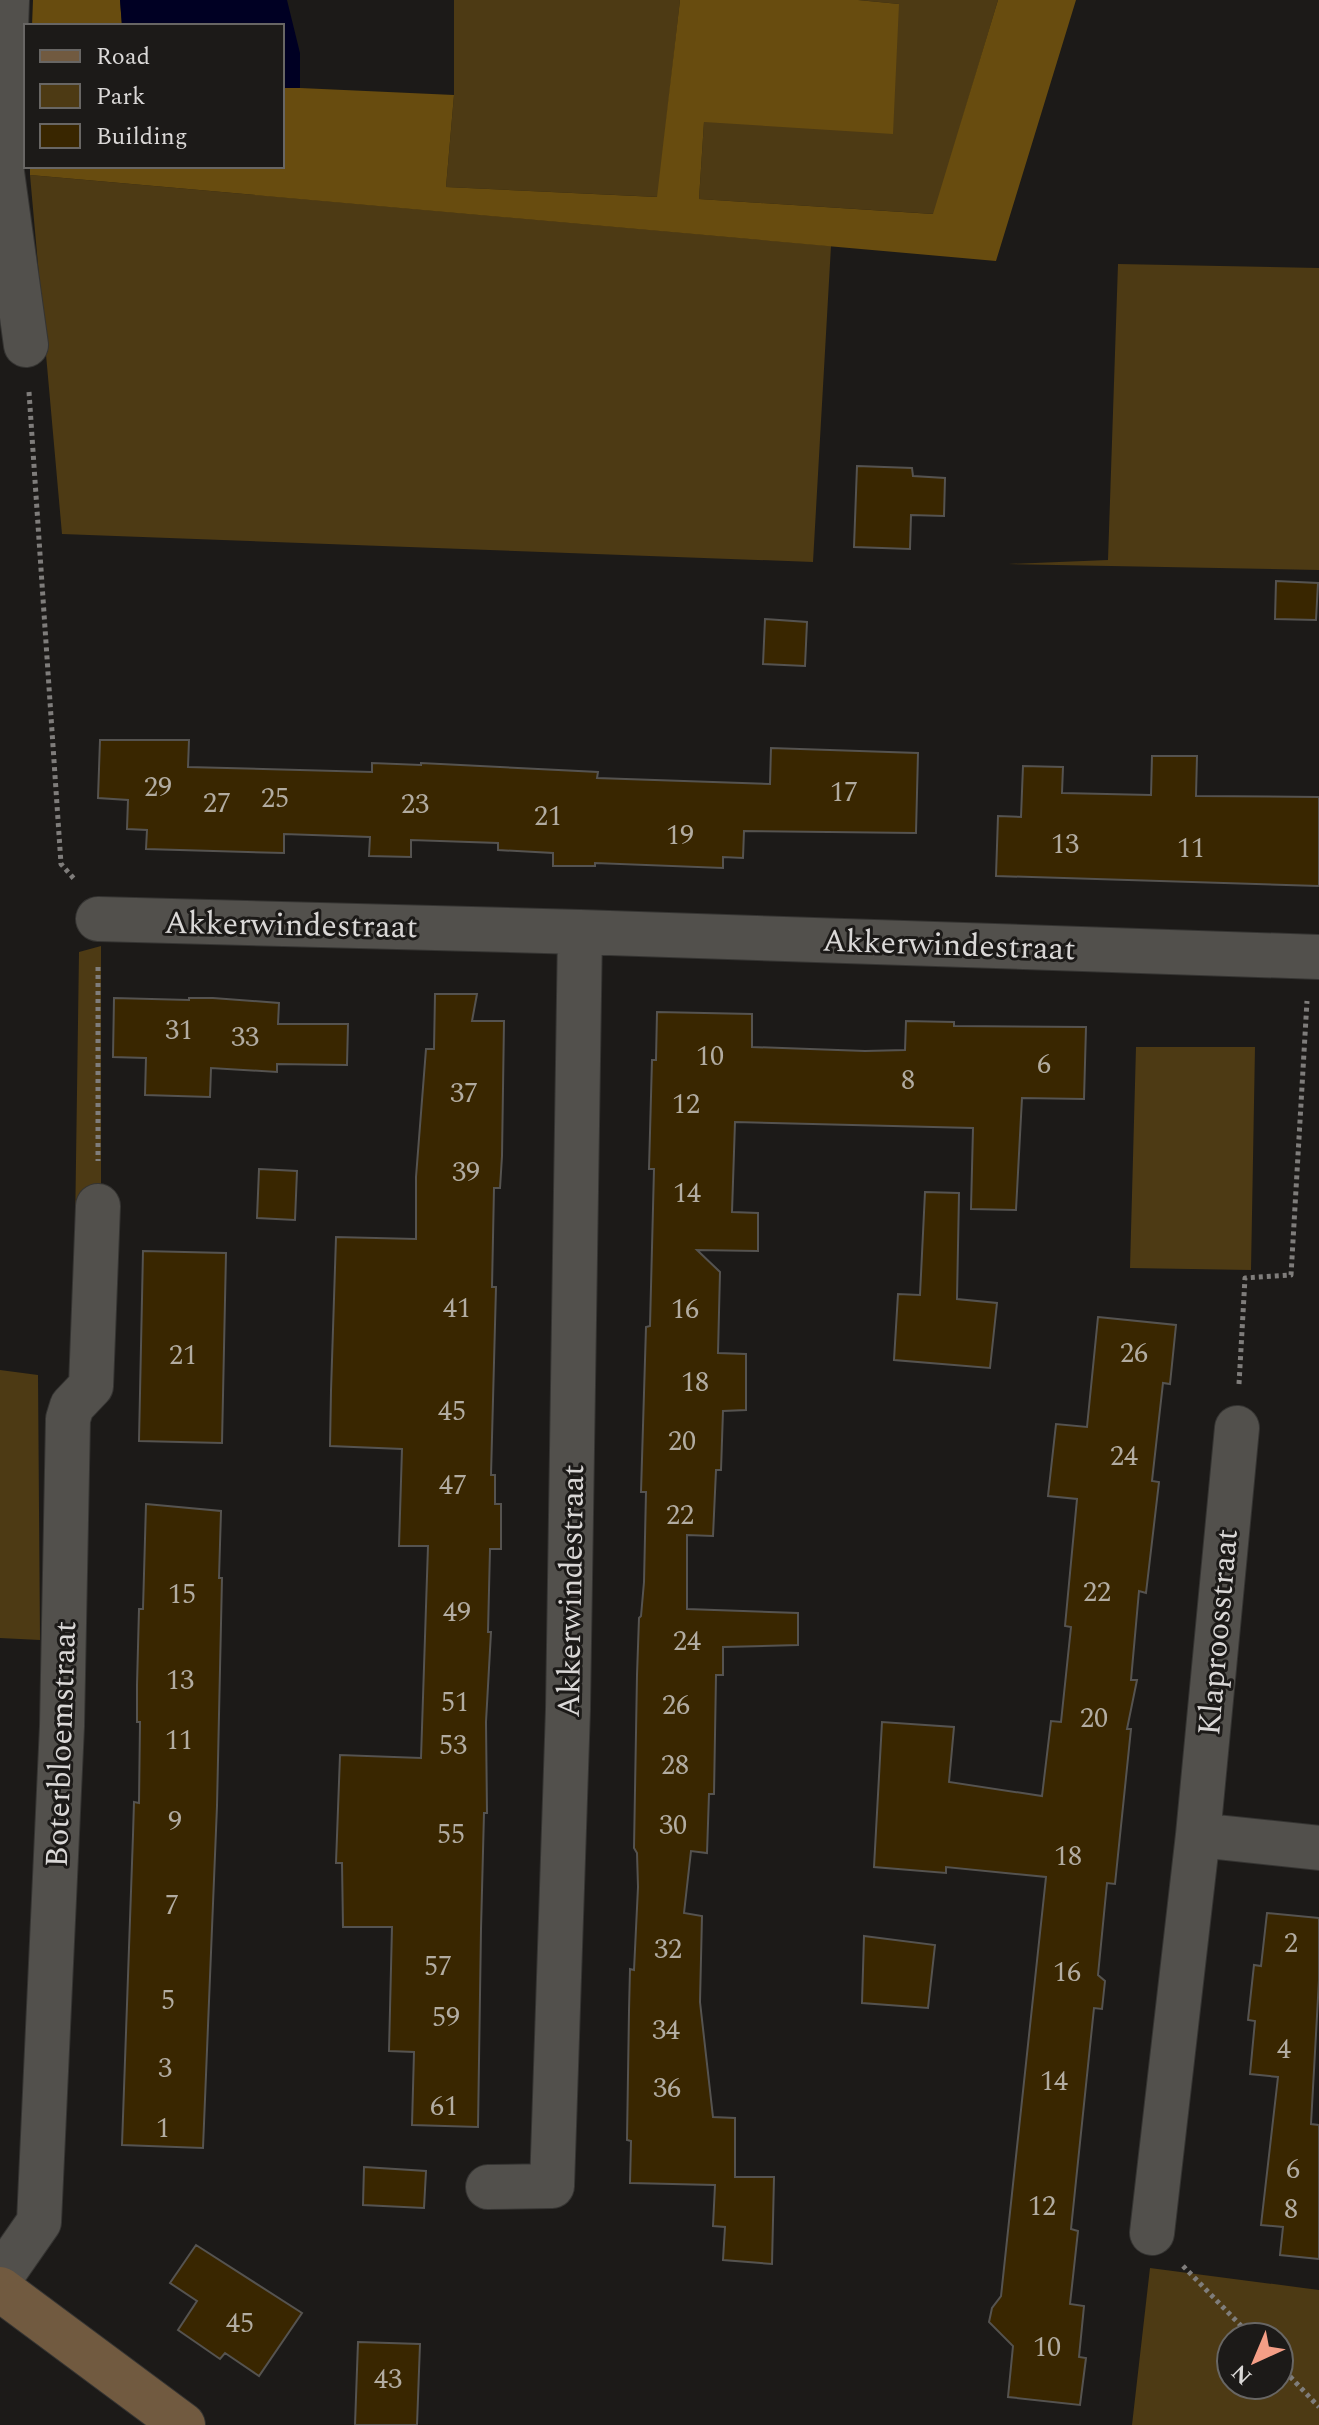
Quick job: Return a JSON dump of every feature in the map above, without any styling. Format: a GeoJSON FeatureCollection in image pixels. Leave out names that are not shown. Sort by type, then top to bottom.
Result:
{"type":"FeatureCollection","features":[{"type":"Feature","properties":{"kind":"street"},"geometry":{"type":"LineString","coordinates":[[7,0],[2,186],[26,345]]}},
{"type":"Feature","properties":{"kind":"street","name":"Akkerwindestraat"},"geometry":{"type":"LineString","coordinates":[[98,919],[1314,956]]}},
{"type":"Feature","properties":{"kind":"street","name":"Akkerwindestraat"},"geometry":{"type":"LineString","coordinates":[[488,2187],[552,2186],[568,1693],[580,932]]}},
{"type":"Feature","properties":{"kind":"street","name":"Boterbloemstraat"},"geometry":{"type":"LineString","coordinates":[[0,2278],[39,2222],[62,1726],[68,1419],[72,1406],[91,1386],[98,1206]]}},
{"type":"Feature","properties":{"kind":"street","name":"Klaproosstraat"},"geometry":{"type":"LineString","coordinates":[[1152,2233],[1198,1835],[1237,1428]]}},
{"type":"Feature","properties":{"kind":"street"},"geometry":{"type":"LineString","coordinates":[[1198,1835],[1319,1848]]}},
{"type":"Feature","properties":{"kind":"street"},"geometry":{"type":"LineString","coordinates":[[0,2289],[183,2425]]}},
{"type":"Feature","properties":{"kind":"path"},"geometry":{"type":"LineString","coordinates":[[26,345],[61,864],[94,903],[98,919],[98,1206]]}},
{"type":"Feature","properties":{"kind":"path"},"geometry":{"type":"LineString","coordinates":[[1237,1428],[1245,1278],[1291,1275],[1314,956]]}},
{"type":"Feature","properties":{"kind":"path"},"geometry":{"type":"LineString","coordinates":[[1152,2233],[1237,2321]]}},
{"type":"Feature","properties":{"kind":"path"},"geometry":{"type":"LineString","coordinates":[[1295,2382],[1319,2407]]}},
{"type":"Feature","properties":{"kind":"green space"},"geometry":{"type":"Polygon","coordinates":[[[454,0],[680,0],[658,197],[446,187],[454,95],[454,0]]]}},
{"type":"Feature","properties":{"kind":"green space"},"geometry":{"type":"Polygon","coordinates":[[[858,0],[998,0],[934,214],[699,199],[704,122],[899,4],[858,0]]]}},
{"type":"Feature","properties":{"kind":"green space"},"geometry":{"type":"Polygon","coordinates":[[[30,175],[831,246],[813,562],[62,534],[30,175]]]}},
{"type":"Feature","properties":{"kind":"green space"},"geometry":{"type":"Polygon","coordinates":[[[1118,264],[1319,268],[1319,570],[1008,564],[1108,560],[1118,264]]]}},
{"type":"Feature","properties":{"kind":"green space"},"geometry":{"type":"Polygon","coordinates":[[[101,946],[101,1233],[75,1231],[79,952],[101,946]]]}},
{"type":"Feature","properties":{"kind":"green space"},"geometry":{"type":"Polygon","coordinates":[[[1136,1047],[1255,1047],[1251,1270],[1130,1268],[1136,1047]]]}},
{"type":"Feature","properties":{"kind":"green space"},"geometry":{"type":"Polygon","coordinates":[[[0,1370],[38,1375],[40,1640],[0,1638],[0,1370]]]}},
{"type":"Feature","properties":{"kind":"green space"},"geometry":{"type":"Polygon","coordinates":[[[1150,2268],[1319,2290],[1319,2425],[1132,2425],[1150,2268]]]}},
{"type":"Feature","properties":{"kind":"shaded area"},"geometry":{"type":"Polygon","coordinates":[[[33,0],[120,0],[122,24],[32,24],[33,0]]]}},
{"type":"Feature","properties":{"kind":"shaded area"},"geometry":{"type":"Polygon","coordinates":[[[680,0],[858,0],[899,4],[893,134],[704,122],[699,199],[933,214],[998,0],[1076,0],[996,261],[30,175],[30,168],[284,168],[284,88],[454,95],[446,187],[657,197],[680,0]]]}},
{"type":"Feature","properties":{"kind":"water"},"geometry":{"type":"Polygon","coordinates":[[[120,0],[287,0],[300,53],[300,88],[284,88],[284,24],[122,24],[120,0]]]}},
{"type":"Feature","properties":{"kind":"building"},"geometry":{"type":"Polygon","coordinates":[[[857,466],[912,468],[913,476],[945,478],[944,516],[911,515],[910,549],[854,547],[857,466]]]}},
{"type":"Feature","properties":{"kind":"building"},"geometry":{"type":"Polygon","coordinates":[[[1276,581],[1318,583],[1316,620],[1275,619],[1276,581]]]}},
{"type":"Feature","properties":{"kind":"building"},"geometry":{"type":"Polygon","coordinates":[[[765,619],[807,622],[805,666],[763,664],[765,619]]]}},
{"type":"Feature","properties":{"kind":"building"},"geometry":{"type":"Polygon","coordinates":[[[100,740],[189,740],[188,767],[372,772],[372,763],[421,763],[598,772],[597,778],[770,784],[771,748],[918,753],[916,833],[744,831],[743,858],[723,857],[723,868],[595,863],[595,866],[553,866],[553,853],[498,850],[498,843],[411,840],[411,857],[369,856],[370,837],[284,834],[284,853],[146,849],[147,830],[127,829],[128,800],[98,798],[100,740]]]}},
{"type":"Feature","properties":{"kind":"building"},"geometry":{"type":"Polygon","coordinates":[[[1152,756],[1197,756],[1196,796],[1319,797],[1319,886],[996,876],[998,816],[1021,817],[1023,766],[1063,767],[1062,793],[1151,795],[1152,756]]]}},
{"type":"Feature","properties":{"kind":"building"},"geometry":{"type":"Polygon","coordinates":[[[435,994],[477,994],[472,1021],[504,1021],[502,1156],[500,1188],[494,1188],[492,1287],[496,1287],[491,1475],[495,1475],[495,1504],[501,1504],[501,1549],[490,1549],[488,1632],[491,1632],[486,1722],[487,1813],[484,1813],[478,2127],[412,2125],[414,2052],[389,2051],[392,1927],[343,1927],[342,1863],[336,1863],[340,1755],[421,1758],[428,1546],[399,1546],[402,1449],[330,1446],[331,1391],[336,1237],[416,1239],[416,1177],[426,1049],[434,1049],[435,994]]]}},
{"type":"Feature","properties":{"kind":"building"},"geometry":{"type":"Polygon","coordinates":[[[114,998],[213,998],[279,1003],[278,1024],[348,1024],[347,1065],[277,1064],[277,1072],[211,1068],[210,1097],[145,1095],[146,1058],[113,1057],[114,998]]]}},
{"type":"Feature","properties":{"kind":"building"},"geometry":{"type":"Polygon","coordinates":[[[657,1012],[752,1014],[752,1047],[865,1051],[905,1050],[906,1021],[954,1022],[954,1026],[1086,1027],[1084,1099],[1022,1098],[1016,1210],[971,1209],[973,1128],[735,1122],[732,1212],[758,1213],[758,1251],[697,1250],[720,1272],[718,1353],[746,1354],[746,1410],[723,1411],[721,1470],[716,1470],[713,1536],[687,1535],[687,1609],[798,1613],[798,1645],[723,1647],[723,1675],[716,1675],[714,1794],[709,1794],[707,1853],[691,1851],[684,1913],[702,1916],[700,2002],[713,2117],[735,2118],[735,2177],[774,2177],[772,2264],[723,2260],[725,2227],[713,2226],[715,2185],[630,2183],[631,2141],[627,2140],[629,2011],[638,1887],[637,1853],[634,1848],[637,1675],[644,1582],[646,1492],[641,1492],[646,1327],[650,1326],[654,1169],[649,1169],[652,1060],[656,1060],[657,1012]]]}},
{"type":"Feature","properties":{"kind":"building"},"geometry":{"type":"Polygon","coordinates":[[[259,1169],[297,1171],[295,1220],[257,1218],[259,1169]]]}},
{"type":"Feature","properties":{"kind":"building"},"geometry":{"type":"Polygon","coordinates":[[[925,1192],[959,1193],[957,1299],[997,1303],[990,1368],[894,1360],[898,1294],[920,1295],[925,1192]]]}},
{"type":"Feature","properties":{"kind":"building"},"geometry":{"type":"Polygon","coordinates":[[[143,1251],[226,1253],[222,1443],[139,1441],[143,1251]]]}},
{"type":"Feature","properties":{"kind":"building"},"geometry":{"type":"Polygon","coordinates":[[[1098,1317],[1176,1325],[1170,1384],[1163,1383],[1152,1481],[1159,1482],[1146,1593],[1139,1591],[1131,1680],[1137,1680],[1127,1729],[1131,1729],[1115,1884],[1107,1883],[1098,1975],[1105,1981],[1102,2009],[1094,2008],[1071,2229],[1078,2231],[1070,2304],[1084,2306],[1079,2357],[1086,2358],[1080,2405],[1008,2397],[1013,2346],[989,2322],[992,2308],[1001,2296],[1046,1877],[946,1867],[946,1873],[874,1867],[882,1722],[954,1727],[949,1782],[1042,1796],[1051,1721],[1061,1722],[1071,1627],[1065,1626],[1077,1499],[1048,1496],[1056,1424],[1087,1427],[1098,1317]]]}},
{"type":"Feature","properties":{"kind":"building"},"geometry":{"type":"Polygon","coordinates":[[[146,1504],[221,1511],[217,1806],[203,2148],[122,2145],[134,1802],[139,1803],[137,1685],[146,1504]]]}},
{"type":"Feature","properties":{"kind":"building"},"geometry":{"type":"Polygon","coordinates":[[[1267,1913],[1319,1918],[1319,1980],[1311,2124],[1319,2125],[1319,2259],[1280,2255],[1283,2227],[1261,2225],[1278,2077],[1250,2074],[1255,2021],[1248,2020],[1254,1965],[1261,1966],[1267,1913]]]}},
{"type":"Feature","properties":{"kind":"building"},"geometry":{"type":"Polygon","coordinates":[[[864,1936],[935,1945],[928,2008],[862,2003],[864,1936]]]}},
{"type":"Feature","properties":{"kind":"building"},"geometry":{"type":"Polygon","coordinates":[[[364,2167],[426,2171],[424,2208],[363,2205],[364,2167]]]}},
{"type":"Feature","properties":{"kind":"building"},"geometry":{"type":"Polygon","coordinates":[[[196,2245],[302,2313],[259,2376],[225,2353],[220,2359],[178,2330],[197,2301],[170,2283],[196,2245]]]}},
{"type":"Feature","properties":{"kind":"building"},"geometry":{"type":"Polygon","coordinates":[[[358,2342],[420,2344],[417,2425],[355,2425],[358,2342]]]}}]}
